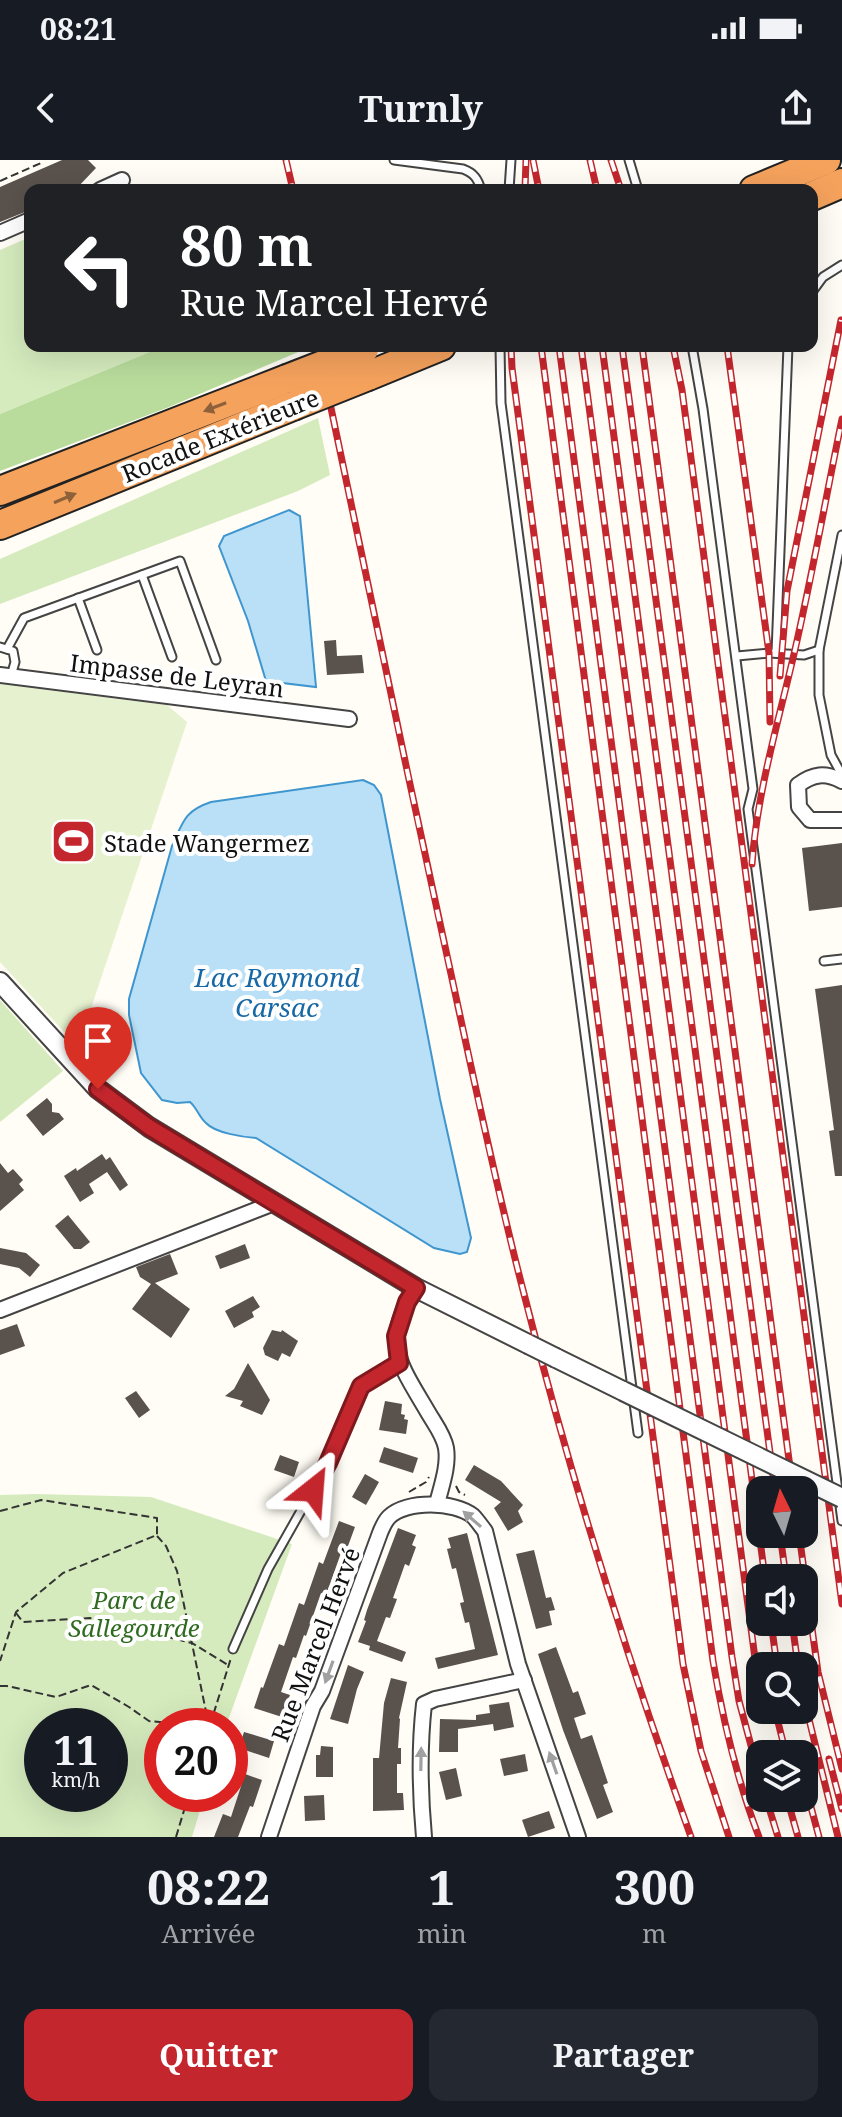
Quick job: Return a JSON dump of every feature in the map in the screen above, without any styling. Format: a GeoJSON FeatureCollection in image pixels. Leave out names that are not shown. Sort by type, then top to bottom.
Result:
{"type":"FeatureCollection","features":[{"type":"Feature","properties":{"kind":"highway"},"geometry":{"type":"LineString","coordinates":[[768,184],[826,160]]}},
{"type":"Feature","properties":{"kind":"highway"},"geometry":{"type":"LineString","coordinates":[[818,193],[842,183]]}},
{"type":"Feature","properties":{"kind":"highway"},"geometry":{"type":"LineString","coordinates":[[0,491],[290,392],[367,357],[401,352]]}},
{"type":"Feature","properties":{"kind":"highway","name":"Rocade Extérieure"},"geometry":{"type":"LineString","coordinates":[[0,525],[290,392]]}},
{"type":"Feature","properties":{"kind":"street"},"geometry":{"type":"LineString","coordinates":[[113,184],[122,180]]}},
{"type":"Feature","properties":{"kind":"street"},"geometry":{"type":"LineString","coordinates":[[0,233],[24,223]]}},
{"type":"Feature","properties":{"kind":"street","name":"Impasse de Leyran"},"geometry":{"type":"LineString","coordinates":[[5,676],[349,719]]}},
{"type":"Feature","properties":{"kind":"street"},"geometry":{"type":"LineString","coordinates":[[842,778],[810,777],[798,785],[799,807],[810,820],[842,820]]}},
{"type":"Feature","properties":{"kind":"street"},"geometry":{"type":"LineString","coordinates":[[0,982],[105,1096],[149,1127],[416,1288],[842,1498]]}},
{"type":"Feature","properties":{"kind":"street"},"geometry":{"type":"LineString","coordinates":[[0,1310],[274,1203]]}},
{"type":"Feature","properties":{"kind":"street"},"geometry":{"type":"LineString","coordinates":[[416,1288],[407,1302],[396,1336],[399,1363],[446,1448],[437,1504],[472,1516],[485,1531],[518,1664],[578,1837]]}},
{"type":"Feature","properties":{"kind":"street","name":"Rue Marcel Hervé"},"geometry":{"type":"LineString","coordinates":[[269,1837],[313,1706],[322,1691],[380,1533],[390,1515],[414,1505],[437,1504]]}},
{"type":"Feature","properties":{"kind":"street"},"geometry":{"type":"LineString","coordinates":[[424,1837],[420,1798],[424,1704],[524,1680]]}},
{"type":"Feature","properties":{"kind":"lane"},"geometry":{"type":"LineString","coordinates":[[394,160],[463,169],[471,172],[478,184]]}},
{"type":"Feature","properties":{"kind":"lane"},"geometry":{"type":"LineString","coordinates":[[509,184],[511,160]]}},
{"type":"Feature","properties":{"kind":"lane"},"geometry":{"type":"LineString","coordinates":[[629,160],[636,184]]}},
{"type":"Feature","properties":{"kind":"lane"},"geometry":{"type":"LineString","coordinates":[[818,284],[842,265]]}},
{"type":"Feature","properties":{"kind":"lane"},"geometry":{"type":"LineString","coordinates":[[500,352],[501,403],[638,1433]]}},
{"type":"Feature","properties":{"kind":"lane"},"geometry":{"type":"LineString","coordinates":[[693,352],[737,656],[753,789],[748,809],[842,1521]]}},
{"type":"Feature","properties":{"kind":"lane"},"geometry":{"type":"LineString","coordinates":[[776,653],[788,352]]}},
{"type":"Feature","properties":{"kind":"lane"},"geometry":{"type":"LineString","coordinates":[[842,535],[819,650],[819,695],[831,755],[842,778]]}},
{"type":"Feature","properties":{"kind":"lane"},"geometry":{"type":"LineString","coordinates":[[5,676],[15,662],[13,651],[4,648],[24,618],[180,561],[216,660]]}},
{"type":"Feature","properties":{"kind":"lane"},"geometry":{"type":"LineString","coordinates":[[142,575],[172,657]]}},
{"type":"Feature","properties":{"kind":"lane"},"geometry":{"type":"LineString","coordinates":[[78,598],[97,650]]}},
{"type":"Feature","properties":{"kind":"lane"},"geometry":{"type":"LineString","coordinates":[[737,656],[776,653],[804,655],[819,650]]}},
{"type":"Feature","properties":{"kind":"lane"},"geometry":{"type":"LineString","coordinates":[[824,961],[842,959]]}},
{"type":"Feature","properties":{"kind":"lane"},"geometry":{"type":"LineString","coordinates":[[233,1649],[268,1569],[328,1463],[361,1386],[399,1363]]}},
{"type":"Feature","properties":{"kind":"path"},"geometry":{"type":"LineString","coordinates":[[0,181],[41,163],[40,160]]}},
{"type":"Feature","properties":{"kind":"path"},"geometry":{"type":"LineString","coordinates":[[0,1511],[41,1500],[157,1518],[157,1535],[166,1546],[177,1571],[206,1708]]}},
{"type":"Feature","properties":{"kind":"path"},"geometry":{"type":"LineString","coordinates":[[0,1661],[16,1612],[63,1573],[157,1535]]}},
{"type":"Feature","properties":{"kind":"path"},"geometry":{"type":"LineString","coordinates":[[16,1612],[23,1622],[90,1618],[192,1643],[228,1665]]}},
{"type":"Feature","properties":{"kind":"path"},"geometry":{"type":"LineString","coordinates":[[215,1708],[233,1649]]}},
{"type":"Feature","properties":{"kind":"path"},"geometry":{"type":"LineString","coordinates":[[0,1686],[56,1697],[91,1685],[144,1718]]}},
{"type":"Feature","properties":{"kind":"path"},"geometry":{"type":"LineString","coordinates":[[176,1837],[184,1812]]}},
{"type":"Feature","properties":{"kind":"green space"},"geometry":{"type":"Polygon","coordinates":[[[24,240],[24,352],[150,352],[0,414],[0,250],[24,240]]]}},
{"type":"Feature","properties":{"kind":"green space"},"geometry":{"type":"Polygon","coordinates":[[[150,352],[298,352],[169,407],[0,471],[0,414],[150,352]]]}},
{"type":"Feature","properties":{"kind":"green space"},"geometry":{"type":"Polygon","coordinates":[[[318,418],[330,475],[298,491],[0,604],[0,559],[318,418]]]}},
{"type":"Feature","properties":{"kind":"green space","name":"Stade Wangermez"},"geometry":{"type":"Polygon","coordinates":[[[0,684],[167,705],[187,722],[78,1047],[0,962],[0,684]]]}},
{"type":"Feature","properties":{"kind":"green space"},"geometry":{"type":"Polygon","coordinates":[[[0,1000],[63,1071],[0,1122],[0,1000]]]}},
{"type":"Feature","properties":{"kind":"green space","name":"Parc de Sallegourde"},"geometry":{"type":"Polygon","coordinates":[[[0,1495],[151,1497],[292,1544],[233,1708],[144,1708],[144,1812],[200,1812],[192,1837],[0,1837],[0,1495]]]}},
{"type":"Feature","properties":{"kind":"water"},"geometry":{"type":"Polygon","coordinates":[[[289,510],[300,516],[316,687],[266,681],[248,621],[219,546],[224,536],[289,510]]]}},
{"type":"Feature","properties":{"kind":"water","name":"Lac Raymond Carsac"},"geometry":{"type":"Polygon","coordinates":[[[363,780],[374,785],[381,795],[440,1099],[471,1238],[467,1252],[460,1254],[434,1248],[256,1138],[230,1134],[210,1126],[190,1102],[162,1100],[141,1073],[129,1015],[129,999],[172,846],[190,814],[211,802],[363,780]]]}},
{"type":"Feature","properties":{"kind":"building"},"geometry":{"type":"Polygon","coordinates":[[[62,160],[88,160],[96,168],[81,184],[24,184],[24,212],[0,222],[0,187],[62,160]]]}},
{"type":"Feature","properties":{"kind":"building"},"geometry":{"type":"Polygon","coordinates":[[[336,640],[337,656],[362,655],[364,673],[327,675],[324,641],[336,640]]]}},
{"type":"Feature","properties":{"kind":"building"},"geometry":{"type":"Polygon","coordinates":[[[842,843],[842,907],[809,911],[802,848],[842,843]]]}},
{"type":"Feature","properties":{"kind":"building"},"geometry":{"type":"Polygon","coordinates":[[[842,985],[842,1176],[835,1176],[829,1131],[834,1130],[815,989],[842,985]]]}},
{"type":"Feature","properties":{"kind":"building"},"geometry":{"type":"Polygon","coordinates":[[[47,1098],[52,1104],[52,1112],[59,1113],[64,1119],[43,1136],[26,1115],[47,1098]]]}},
{"type":"Feature","properties":{"kind":"building"},"geometry":{"type":"Polygon","coordinates":[[[102,1154],[106,1160],[110,1157],[128,1185],[120,1191],[107,1172],[89,1184],[94,1193],[80,1202],[64,1176],[102,1154]]]}},
{"type":"Feature","properties":{"kind":"building"},"geometry":{"type":"Polygon","coordinates":[[[0,1163],[8,1173],[13,1169],[23,1180],[19,1184],[24,1190],[0,1211],[0,1163]]]}},
{"type":"Feature","properties":{"kind":"building"},"geometry":{"type":"Polygon","coordinates":[[[68,1215],[90,1242],[81,1249],[74,1249],[55,1226],[68,1215]]]}},
{"type":"Feature","properties":{"kind":"building"},"geometry":{"type":"Polygon","coordinates":[[[245,1244],[250,1258],[220,1269],[215,1256],[245,1244]]]}},
{"type":"Feature","properties":{"kind":"building"},"geometry":{"type":"Polygon","coordinates":[[[0,1248],[26,1253],[40,1265],[30,1277],[19,1268],[0,1264],[0,1248]]]}},
{"type":"Feature","properties":{"kind":"building"},"geometry":{"type":"Polygon","coordinates":[[[170,1254],[178,1274],[155,1283],[190,1309],[171,1338],[132,1309],[151,1284],[140,1277],[136,1267],[170,1254]]]}},
{"type":"Feature","properties":{"kind":"building"},"geometry":{"type":"Polygon","coordinates":[[[253,1296],[260,1307],[252,1312],[254,1317],[234,1328],[225,1311],[253,1296]]]}},
{"type":"Feature","properties":{"kind":"building"},"geometry":{"type":"Polygon","coordinates":[[[17,1324],[25,1346],[0,1355],[0,1330],[17,1324]]]}},
{"type":"Feature","properties":{"kind":"building"},"geometry":{"type":"Polygon","coordinates":[[[272,1330],[282,1330],[298,1341],[290,1357],[282,1353],[278,1361],[265,1355],[263,1348],[272,1330]]]}},
{"type":"Feature","properties":{"kind":"building"},"geometry":{"type":"Polygon","coordinates":[[[248,1363],[270,1400],[262,1415],[240,1406],[243,1401],[225,1396],[234,1389],[248,1363]]]}},
{"type":"Feature","properties":{"kind":"building"},"geometry":{"type":"Polygon","coordinates":[[[136,1391],[150,1410],[139,1418],[125,1398],[136,1391]]]}},
{"type":"Feature","properties":{"kind":"building"},"geometry":{"type":"Polygon","coordinates":[[[385,1401],[402,1404],[401,1414],[408,1420],[406,1434],[379,1430],[385,1401]]]}},
{"type":"Feature","properties":{"kind":"building"},"geometry":{"type":"Polygon","coordinates":[[[384,1447],[418,1458],[413,1473],[379,1462],[384,1447]]]}},
{"type":"Feature","properties":{"kind":"building"},"geometry":{"type":"Polygon","coordinates":[[[280,1455],[299,1462],[294,1477],[274,1470],[280,1455]]]}},
{"type":"Feature","properties":{"kind":"building"},"geometry":{"type":"Polygon","coordinates":[[[474,1465],[501,1481],[523,1505],[518,1511],[523,1522],[508,1531],[494,1508],[501,1502],[465,1480],[474,1465]]]}},
{"type":"Feature","properties":{"kind":"building"},"geometry":{"type":"Polygon","coordinates":[[[365,1474],[379,1482],[366,1505],[352,1497],[365,1474]]]}},
{"type":"Feature","properties":{"kind":"building"},"geometry":{"type":"Polygon","coordinates":[[[339,1521],[355,1527],[345,1554],[341,1553],[326,1595],[321,1593],[296,1658],[293,1657],[281,1692],[290,1695],[282,1717],[254,1708],[279,1644],[284,1646],[299,1603],[304,1605],[319,1562],[323,1564],[339,1521]]]}},
{"type":"Feature","properties":{"kind":"building"},"geometry":{"type":"Polygon","coordinates":[[[398,1528],[416,1535],[412,1545],[416,1547],[409,1566],[405,1564],[393,1598],[397,1599],[377,1641],[406,1652],[402,1662],[369,1650],[370,1646],[358,1642],[398,1528]]]}},
{"type":"Feature","properties":{"kind":"building"},"geometry":{"type":"Polygon","coordinates":[[[467,1533],[498,1655],[438,1669],[435,1658],[475,1649],[469,1622],[465,1623],[460,1603],[464,1602],[456,1568],[452,1569],[447,1549],[451,1548],[448,1538],[467,1533]]]}},
{"type":"Feature","properties":{"kind":"building"},"geometry":{"type":"Polygon","coordinates":[[[534,1550],[546,1598],[551,1597],[555,1610],[549,1611],[552,1625],[536,1629],[516,1554],[534,1550]]]}},
{"type":"Feature","properties":{"kind":"building"},"geometry":{"type":"Polygon","coordinates":[[[556,1647],[573,1693],[578,1691],[586,1714],[574,1718],[581,1739],[592,1735],[608,1783],[603,1785],[613,1812],[597,1819],[538,1654],[556,1647]]]}},
{"type":"Feature","properties":{"kind":"building"},"geometry":{"type":"Polygon","coordinates":[[[348,1665],[364,1672],[348,1724],[330,1719],[348,1665]]]}},
{"type":"Feature","properties":{"kind":"building"},"geometry":{"type":"Polygon","coordinates":[[[391,1678],[407,1682],[399,1718],[401,1764],[397,1764],[397,1793],[403,1793],[404,1810],[373,1811],[373,1758],[379,1758],[384,1703],[391,1678]]]}},
{"type":"Feature","properties":{"kind":"building"},"geometry":{"type":"Polygon","coordinates":[[[509,1702],[514,1727],[494,1731],[493,1724],[458,1729],[458,1752],[439,1752],[440,1719],[476,1720],[476,1715],[490,1713],[489,1705],[509,1702]]]}},
{"type":"Feature","properties":{"kind":"building"},"geometry":{"type":"Polygon","coordinates":[[[248,1733],[274,1741],[269,1758],[248,1751],[248,1733]]]}},
{"type":"Feature","properties":{"kind":"building"},"geometry":{"type":"Polygon","coordinates":[[[321,1746],[333,1747],[333,1777],[316,1777],[316,1755],[320,1755],[321,1746]]]}},
{"type":"Feature","properties":{"kind":"building"},"geometry":{"type":"Polygon","coordinates":[[[525,1754],[528,1771],[504,1776],[500,1759],[525,1754]]]}},
{"type":"Feature","properties":{"kind":"building"},"geometry":{"type":"Polygon","coordinates":[[[456,1768],[462,1796],[446,1800],[439,1772],[456,1768]]]}},
{"type":"Feature","properties":{"kind":"building"},"geometry":{"type":"Polygon","coordinates":[[[248,1775],[262,1780],[253,1807],[250,1806],[248,1811],[248,1775]]]}},
{"type":"Feature","properties":{"kind":"building"},"geometry":{"type":"Polygon","coordinates":[[[324,1795],[325,1820],[305,1821],[304,1796],[324,1795]]]}},
{"type":"Feature","properties":{"kind":"building"},"geometry":{"type":"Polygon","coordinates":[[[549,1811],[555,1828],[528,1837],[522,1820],[549,1811]]]}},
{"type":"Feature","properties":{"kind":"building"},"geometry":{"type":"Polygon","coordinates":[[[233,1812],[248,1812],[238,1837],[214,1837],[223,1814],[231,1817],[233,1812]]]}},
{"type":"Feature","properties":{"kind":"railway"},"geometry":{"type":"LineString","coordinates":[[286,160],[292,184]]}},
{"type":"Feature","properties":{"kind":"railway"},"geometry":{"type":"LineString","coordinates":[[525,184],[526,160]]}},
{"type":"Feature","properties":{"kind":"railway"},"geometry":{"type":"LineString","coordinates":[[533,160],[538,184]]}},
{"type":"Feature","properties":{"kind":"railway"},"geometry":{"type":"LineString","coordinates":[[590,160],[596,184]]}},
{"type":"Feature","properties":{"kind":"railway"},"geometry":{"type":"LineString","coordinates":[[611,160],[619,184]]}},
{"type":"Feature","properties":{"kind":"railway"},"geometry":{"type":"LineString","coordinates":[[780,676],[787,591],[841,320]]}},
{"type":"Feature","properties":{"kind":"railway"},"geometry":{"type":"LineString","coordinates":[[319,352],[434,896],[513,1251],[601,1566],[691,1837]]}},
{"type":"Feature","properties":{"kind":"railway"},"geometry":{"type":"LineString","coordinates":[[511,352],[683,1664],[701,1751],[729,1837]]}},
{"type":"Feature","properties":{"kind":"railway"},"geometry":{"type":"LineString","coordinates":[[542,352],[713,1661],[732,1750],[759,1837]]}},
{"type":"Feature","properties":{"kind":"railway"},"geometry":{"type":"LineString","coordinates":[[560,352],[732,1657],[750,1740]]}},
{"type":"Feature","properties":{"kind":"railway"},"geometry":{"type":"LineString","coordinates":[[582,352],[754,1652]]}},
{"type":"Feature","properties":{"kind":"railway"},"geometry":{"type":"LineString","coordinates":[[603,352],[763,1564]]}},
{"type":"Feature","properties":{"kind":"railway"},"geometry":{"type":"LineString","coordinates":[[623,352],[773,1476]]}},
{"type":"Feature","properties":{"kind":"railway"},"geometry":{"type":"LineString","coordinates":[[643,352],[791,1476]]}},
{"type":"Feature","properties":{"kind":"railway"},"geometry":{"type":"LineString","coordinates":[[674,352],[682,390],[842,1604]]}},
{"type":"Feature","properties":{"kind":"railway"},"geometry":{"type":"LineString","coordinates":[[728,352],[769,653],[770,722]]}},
{"type":"Feature","properties":{"kind":"railway"},"geometry":{"type":"LineString","coordinates":[[752,864],[763,785],[801,625],[842,419]]}},
{"type":"Feature","properties":{"kind":"railway"},"geometry":{"type":"LineString","coordinates":[[782,1548],[784,1564]]}},
{"type":"Feature","properties":{"kind":"railway"},"geometry":{"type":"LineString","coordinates":[[801,1548],[818,1672],[842,1769]]}},
{"type":"Feature","properties":{"kind":"railway"},"geometry":{"type":"LineString","coordinates":[[773,1636],[775,1652]]}},
{"type":"Feature","properties":{"kind":"railway"},"geometry":{"type":"LineString","coordinates":[[794,1636],[796,1652]]}},
{"type":"Feature","properties":{"kind":"railway"},"geometry":{"type":"LineString","coordinates":[[778,1724],[782,1740]]}},
{"type":"Feature","properties":{"kind":"railway"},"geometry":{"type":"LineString","coordinates":[[810,1724],[838,1837]]}},
{"type":"Feature","properties":{"kind":"railway"},"geometry":{"type":"LineString","coordinates":[[829,1759],[842,1809]]}},
{"type":"Feature","properties":{"kind":"railway"},"geometry":{"type":"LineString","coordinates":[[770,1812],[778,1837]]}},
{"type":"Feature","properties":{"kind":"railway"},"geometry":{"type":"LineString","coordinates":[[791,1812],[798,1837]]}},
{"type":"Feature","properties":{"kind":"railway"},"geometry":{"type":"LineString","coordinates":[[812,1812],[819,1837]]}},
{"type":"Feature","properties":{"kind":"place","name":"Stade Wangermez"},"geometry":{"type":"Point","coordinates":[73,842]}},
{"type":"Feature","properties":{"kind":"route"},"geometry":{"type":"LineString","coordinates":[[98,1089],[149,1127],[416,1288],[407,1302],[396,1336],[399,1363],[361,1386],[313,1490]]}}]}
